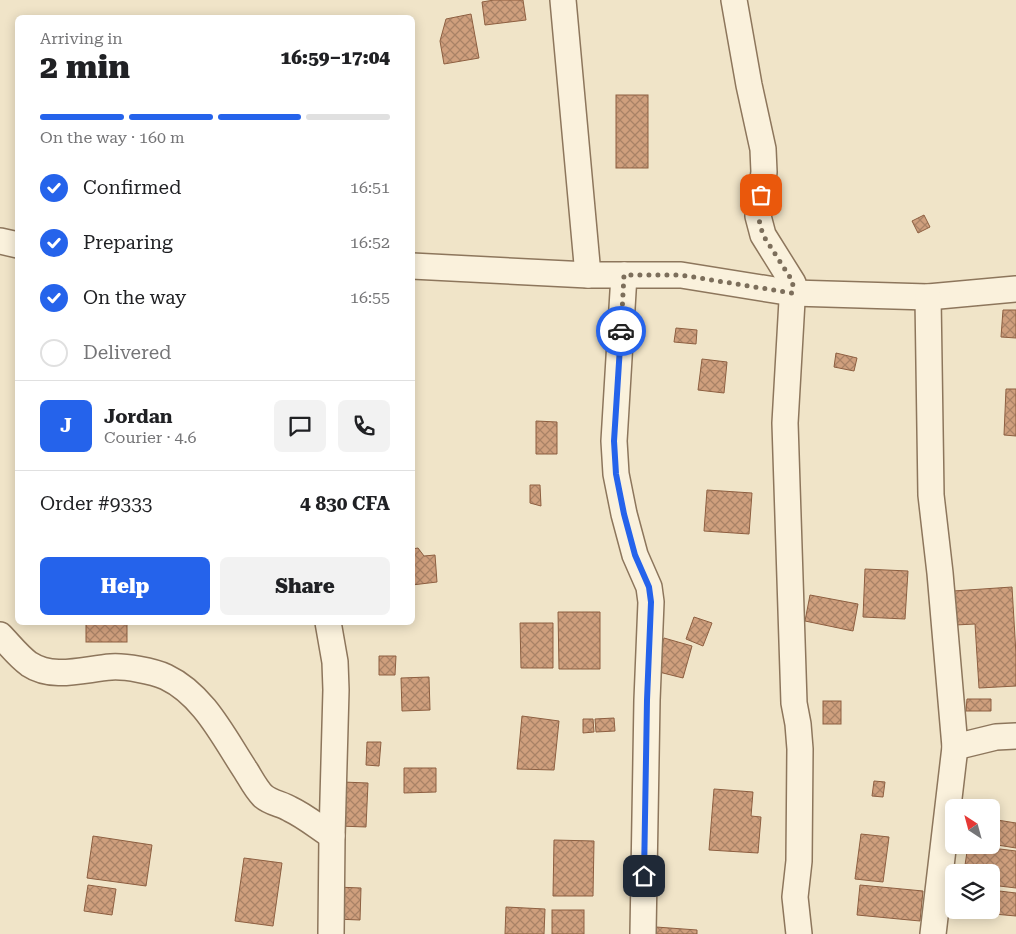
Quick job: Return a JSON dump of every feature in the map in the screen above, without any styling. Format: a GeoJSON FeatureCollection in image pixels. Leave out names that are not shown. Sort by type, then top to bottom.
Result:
{"type":"FeatureCollection","features":[{"type":"Feature","properties":{"kind":"street"},"geometry":{"type":"LineString","coordinates":[[563,0],[588,274]]}},
{"type":"Feature","properties":{"kind":"street"},"geometry":{"type":"LineString","coordinates":[[734,0],[763,149],[764,172],[758,216],[763,235],[793,282],[785,423],[794,703],[800,749],[798,861],[795,898],[798,934]]}},
{"type":"Feature","properties":{"kind":"street"},"geometry":{"type":"LineString","coordinates":[[0,241],[15,244]]}},
{"type":"Feature","properties":{"kind":"street"},"geometry":{"type":"LineString","coordinates":[[415,266],[588,274],[681,275],[792,293],[928,297],[1016,289]]}},
{"type":"Feature","properties":{"kind":"street"},"geometry":{"type":"LineString","coordinates":[[624,275],[614,441],[616,474],[635,555],[649,587],[651,602],[647,710],[644,934]]}},
{"type":"Feature","properties":{"kind":"street"},"geometry":{"type":"LineString","coordinates":[[928,297],[931,495],[940,573],[955,747],[933,934]]}},
{"type":"Feature","properties":{"kind":"street"},"geometry":{"type":"LineString","coordinates":[[329,625],[335,662],[336,690],[331,934]]}},
{"type":"Feature","properties":{"kind":"street"},"geometry":{"type":"LineString","coordinates":[[0,634],[13,650],[30,664],[53,673],[112,667],[136,669],[165,676],[183,687],[196,699],[225,738],[264,797],[291,809],[332,836]]}},
{"type":"Feature","properties":{"kind":"street"},"geometry":{"type":"LineString","coordinates":[[955,747],[996,737],[1016,736]]}},
{"type":"Feature","properties":{"kind":"building"},"geometry":{"type":"Polygon","coordinates":[[[523,0],[526,20],[485,25],[482,2],[523,0]]]}},
{"type":"Feature","properties":{"kind":"building"},"geometry":{"type":"Polygon","coordinates":[[[471,14],[479,58],[444,64],[440,41],[446,19],[471,14]]]}},
{"type":"Feature","properties":{"kind":"building"},"geometry":{"type":"Polygon","coordinates":[[[616,95],[648,95],[648,168],[616,168],[616,95]]]}},
{"type":"Feature","properties":{"kind":"building"},"geometry":{"type":"Polygon","coordinates":[[[924,215],[930,227],[918,233],[912,221],[924,215]]]}},
{"type":"Feature","properties":{"kind":"building"},"geometry":{"type":"Polygon","coordinates":[[[1003,310],[1016,310],[1016,338],[1001,337],[1003,310]]]}},
{"type":"Feature","properties":{"kind":"building"},"geometry":{"type":"Polygon","coordinates":[[[676,328],[697,330],[696,344],[674,342],[676,328]]]}},
{"type":"Feature","properties":{"kind":"building"},"geometry":{"type":"Polygon","coordinates":[[[836,353],[857,358],[854,371],[834,367],[836,353]]]}},
{"type":"Feature","properties":{"kind":"building"},"geometry":{"type":"Polygon","coordinates":[[[702,359],[727,362],[724,393],[698,390],[702,359]]]}},
{"type":"Feature","properties":{"kind":"building"},"geometry":{"type":"Polygon","coordinates":[[[1006,389],[1016,389],[1016,436],[1004,435],[1006,389]]]}},
{"type":"Feature","properties":{"kind":"building"},"geometry":{"type":"Polygon","coordinates":[[[536,421],[557,422],[557,454],[536,454],[536,421]]]}},
{"type":"Feature","properties":{"kind":"building"},"geometry":{"type":"Polygon","coordinates":[[[530,485],[540,485],[541,506],[530,503],[530,485]]]}},
{"type":"Feature","properties":{"kind":"building"},"geometry":{"type":"Polygon","coordinates":[[[707,490],[752,493],[749,534],[704,531],[707,490]]]}},
{"type":"Feature","properties":{"kind":"building"},"geometry":{"type":"Polygon","coordinates":[[[415,548],[418,548],[424,556],[435,555],[437,582],[415,585],[415,548]]]}},
{"type":"Feature","properties":{"kind":"building"},"geometry":{"type":"Polygon","coordinates":[[[865,569],[908,571],[905,619],[863,617],[865,569]]]}},
{"type":"Feature","properties":{"kind":"building"},"geometry":{"type":"Polygon","coordinates":[[[1012,587],[1016,686],[979,688],[975,624],[955,625],[953,591],[1012,587]]]}},
{"type":"Feature","properties":{"kind":"building"},"geometry":{"type":"Polygon","coordinates":[[[810,595],[858,604],[853,631],[805,621],[810,595]]]}},
{"type":"Feature","properties":{"kind":"building"},"geometry":{"type":"Polygon","coordinates":[[[558,612],[600,612],[600,669],[559,669],[558,612]]]}},
{"type":"Feature","properties":{"kind":"building"},"geometry":{"type":"Polygon","coordinates":[[[694,617],[712,623],[703,646],[686,639],[694,617]]]}},
{"type":"Feature","properties":{"kind":"building"},"geometry":{"type":"Polygon","coordinates":[[[520,623],[553,623],[553,668],[521,668],[520,623]]]}},
{"type":"Feature","properties":{"kind":"building"},"geometry":{"type":"Polygon","coordinates":[[[86,625],[127,625],[127,642],[86,642],[86,625]]]}},
{"type":"Feature","properties":{"kind":"building"},"geometry":{"type":"Polygon","coordinates":[[[664,638],[692,646],[683,678],[655,671],[664,638]]]}},
{"type":"Feature","properties":{"kind":"building"},"geometry":{"type":"Polygon","coordinates":[[[379,656],[396,656],[395,675],[379,675],[379,656]]]}},
{"type":"Feature","properties":{"kind":"building"},"geometry":{"type":"Polygon","coordinates":[[[429,677],[430,710],[402,711],[401,678],[429,677]]]}},
{"type":"Feature","properties":{"kind":"building"},"geometry":{"type":"Polygon","coordinates":[[[967,699],[991,699],[991,711],[966,711],[967,699]]]}},
{"type":"Feature","properties":{"kind":"building"},"geometry":{"type":"Polygon","coordinates":[[[823,701],[841,701],[841,724],[823,724],[823,701]]]}},
{"type":"Feature","properties":{"kind":"building"},"geometry":{"type":"Polygon","coordinates":[[[522,716],[559,721],[554,770],[517,769],[522,716]]]}},
{"type":"Feature","properties":{"kind":"building"},"geometry":{"type":"Polygon","coordinates":[[[614,718],[615,731],[596,732],[595,719],[614,718]]]}},
{"type":"Feature","properties":{"kind":"building"},"geometry":{"type":"Polygon","coordinates":[[[583,719],[593,719],[594,732],[583,733],[583,719]]]}},
{"type":"Feature","properties":{"kind":"building"},"geometry":{"type":"Polygon","coordinates":[[[367,742],[381,742],[379,766],[366,765],[367,742]]]}},
{"type":"Feature","properties":{"kind":"building"},"geometry":{"type":"Polygon","coordinates":[[[404,768],[436,768],[436,792],[404,793],[404,768]]]}},
{"type":"Feature","properties":{"kind":"building"},"geometry":{"type":"Polygon","coordinates":[[[874,781],[885,782],[883,797],[872,796],[874,781]]]}},
{"type":"Feature","properties":{"kind":"building"},"geometry":{"type":"Polygon","coordinates":[[[342,782],[368,783],[366,827],[339,826],[342,782]]]}},
{"type":"Feature","properties":{"kind":"building"},"geometry":{"type":"Polygon","coordinates":[[[714,789],[753,792],[751,816],[761,817],[758,853],[709,850],[714,789]]]}},
{"type":"Feature","properties":{"kind":"building"},"geometry":{"type":"Polygon","coordinates":[[[1000,820],[1016,823],[1016,848],[1000,845],[1000,820]]]}},
{"type":"Feature","properties":{"kind":"building"},"geometry":{"type":"Polygon","coordinates":[[[861,834],[889,837],[883,882],[855,879],[861,834]]]}},
{"type":"Feature","properties":{"kind":"building"},"geometry":{"type":"Polygon","coordinates":[[[93,836],[152,845],[146,886],[87,878],[93,836]]]}},
{"type":"Feature","properties":{"kind":"building"},"geometry":{"type":"Polygon","coordinates":[[[554,840],[594,841],[593,896],[553,896],[554,840]]]}},
{"type":"Feature","properties":{"kind":"building"},"geometry":{"type":"Polygon","coordinates":[[[1000,849],[1016,851],[1016,888],[1000,886],[1000,864],[965,864],[967,854],[1000,854],[1000,849]]]}},
{"type":"Feature","properties":{"kind":"building"},"geometry":{"type":"Polygon","coordinates":[[[244,858],[282,863],[273,926],[235,921],[244,858]]]}},
{"type":"Feature","properties":{"kind":"building"},"geometry":{"type":"Polygon","coordinates":[[[88,885],[116,889],[112,915],[84,911],[88,885]]]}},
{"type":"Feature","properties":{"kind":"building"},"geometry":{"type":"Polygon","coordinates":[[[860,885],[923,891],[920,921],[857,915],[860,885]]]}},
{"type":"Feature","properties":{"kind":"building"},"geometry":{"type":"Polygon","coordinates":[[[336,887],[361,888],[360,920],[335,919],[336,887]]]}},
{"type":"Feature","properties":{"kind":"building"},"geometry":{"type":"Polygon","coordinates":[[[1000,891],[1016,893],[1016,916],[1000,915],[1000,891]]]}},
{"type":"Feature","properties":{"kind":"building"},"geometry":{"type":"Polygon","coordinates":[[[506,907],[545,909],[544,934],[505,934],[506,907]]]}},
{"type":"Feature","properties":{"kind":"building"},"geometry":{"type":"Polygon","coordinates":[[[552,910],[584,910],[584,934],[552,934],[552,910]]]}},
{"type":"Feature","properties":{"kind":"building"},"geometry":{"type":"Polygon","coordinates":[[[656,927],[697,930],[697,934],[655,934],[656,927]]]}},
{"type":"Feature","properties":{"kind":"way so far"},"geometry":{"type":"LineString","coordinates":[[621,331],[624,275],[681,275],[792,293],[793,282],[763,235],[758,216],[761,195]]}},
{"type":"Feature","properties":{"kind":"route"},"geometry":{"type":"LineString","coordinates":[[621,331],[614,441],[616,474],[635,555],[649,587],[651,602],[644,876]]}}]}
